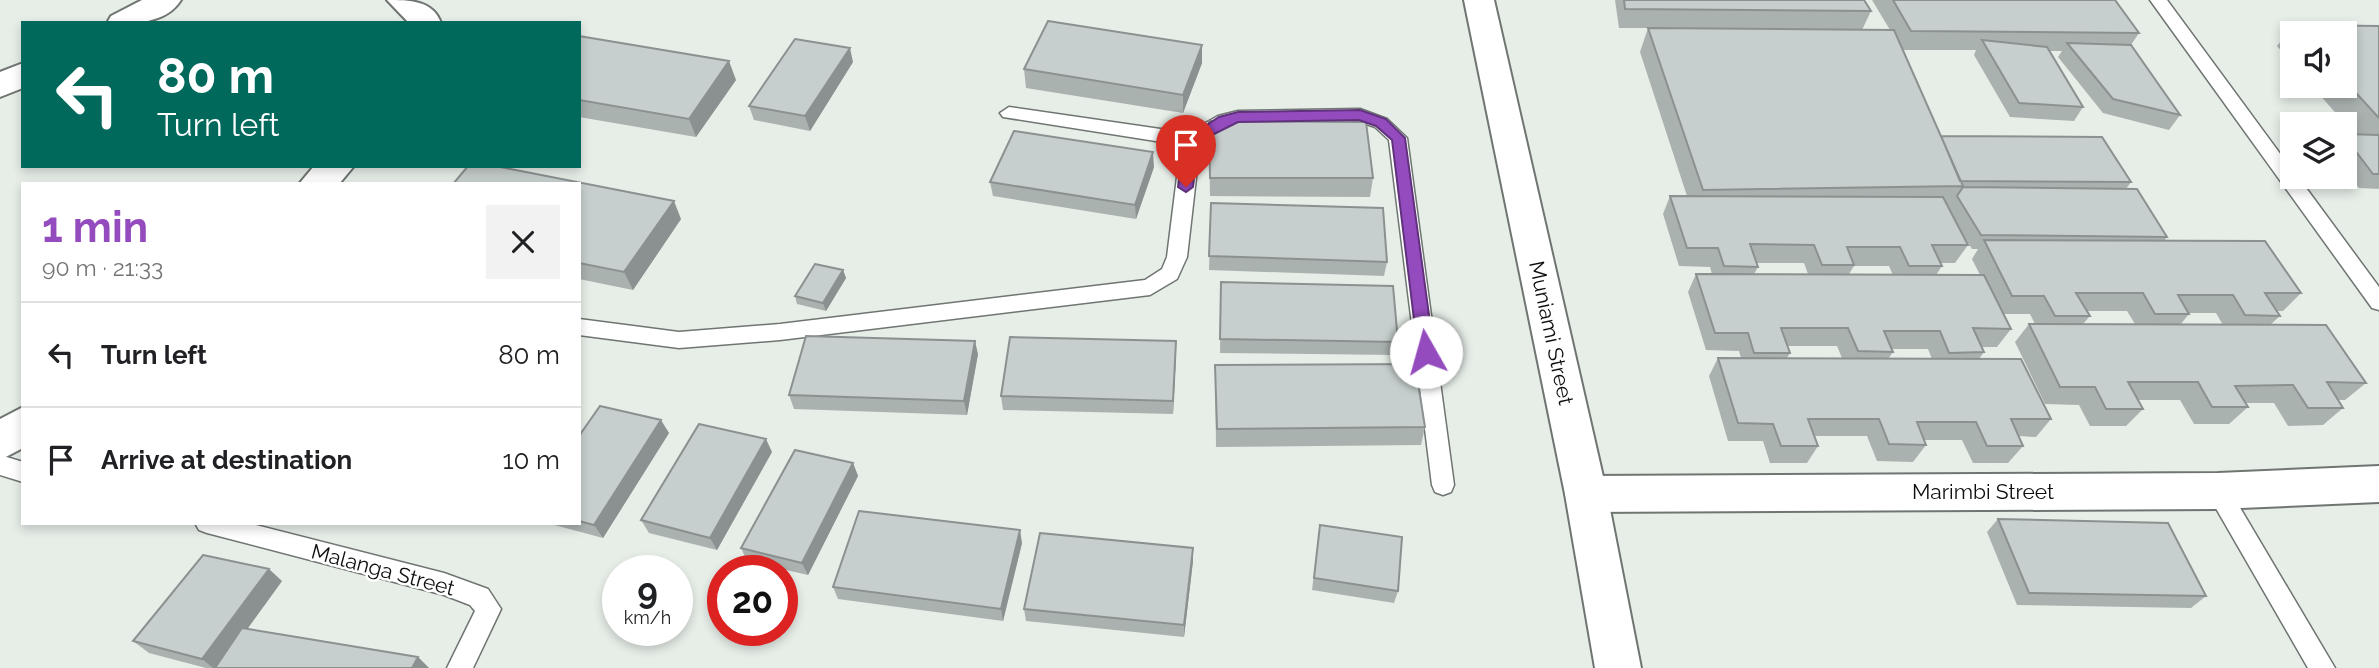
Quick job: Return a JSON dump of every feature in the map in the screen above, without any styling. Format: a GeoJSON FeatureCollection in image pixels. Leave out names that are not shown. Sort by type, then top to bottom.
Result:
{"type":"FeatureCollection","features":[{"type":"Feature","properties":{"kind":"street"},"geometry":{"type":"LineString","coordinates":[[125,21],[166,0]]}},
{"type":"Feature","properties":{"kind":"street"},"geometry":{"type":"LineString","coordinates":[[402,0],[423,15],[424,21]]}},
{"type":"Feature","properties":{"kind":"street","name":"Muniami Street"},"geometry":{"type":"LineString","coordinates":[[1479,0],[1586,494],[1618,668]]}},
{"type":"Feature","properties":{"kind":"street"},"geometry":{"type":"LineString","coordinates":[[0,86],[21,75]]}},
{"type":"Feature","properties":{"kind":"street"},"geometry":{"type":"LineString","coordinates":[[318,182],[335,168]]}},
{"type":"Feature","properties":{"kind":"street","name":"Marimbi Street"},"geometry":{"type":"LineString","coordinates":[[1586,494],[2218,491],[2379,484]]}},
{"type":"Feature","properties":{"kind":"lane"},"geometry":{"type":"LineString","coordinates":[[2158,0],[2379,302]]}},
{"type":"Feature","properties":{"kind":"lane"},"geometry":{"type":"LineString","coordinates":[[1009,113],[1191,140],[1224,120],[1238,117],[1360,115],[1381,123],[1398,138],[1443,485]]}},
{"type":"Feature","properties":{"kind":"lane"},"geometry":{"type":"LineString","coordinates":[[581,327],[679,341],[780,332],[1150,287],[1170,274],[1177,257],[1191,140]]}},
{"type":"Feature","properties":{"kind":"lane"},"geometry":{"type":"LineString","coordinates":[[2218,491],[2322,668]]}},
{"type":"Feature","properties":{"kind":"lane","name":"Malanga Street"},"geometry":{"type":"LineString","coordinates":[[215,525],[444,584],[479,597],[489,609],[460,668]]}},
{"type":"Feature","properties":{"kind":"building"},"geometry":{"type":"Polygon","coordinates":[[[1624,0],[1864,0],[1871,11],[1625,9],[1624,0]]]}},
{"type":"Feature","properties":{"kind":"building"},"geometry":{"type":"Polygon","coordinates":[[[1893,0],[2115,0],[2139,33],[1911,31],[1893,0]]]}},
{"type":"Feature","properties":{"kind":"building"},"geometry":{"type":"Polygon","coordinates":[[[1048,21],[1202,45],[1183,95],[1024,69],[1048,21]]]}},
{"type":"Feature","properties":{"kind":"building"},"geometry":{"type":"Polygon","coordinates":[[[2357,26],[2379,26],[2379,118],[2357,94],[2357,26]]]}},
{"type":"Feature","properties":{"kind":"building"},"geometry":{"type":"Polygon","coordinates":[[[1648,28],[1894,30],[1963,186],[1703,190],[1648,28]]]}},
{"type":"Feature","properties":{"kind":"building"},"geometry":{"type":"Polygon","coordinates":[[[581,36],[729,61],[689,119],[581,100],[581,36]]]}},
{"type":"Feature","properties":{"kind":"building"},"geometry":{"type":"Polygon","coordinates":[[[795,39],[850,48],[805,116],[749,106],[795,39]]]}},
{"type":"Feature","properties":{"kind":"building"},"geometry":{"type":"Polygon","coordinates":[[[1982,40],[2047,47],[2083,107],[2019,103],[1982,40]]]}},
{"type":"Feature","properties":{"kind":"building"},"geometry":{"type":"Polygon","coordinates":[[[2067,43],[2131,45],[2180,115],[2113,99],[2067,43]]]}},
{"type":"Feature","properties":{"kind":"building"},"geometry":{"type":"Polygon","coordinates":[[[1209,121],[1366,122],[1373,178],[1210,178],[1209,121]]]}},
{"type":"Feature","properties":{"kind":"building"},"geometry":{"type":"Polygon","coordinates":[[[1014,131],[1153,152],[1135,205],[990,182],[1014,131]]]}},
{"type":"Feature","properties":{"kind":"building"},"geometry":{"type":"Polygon","coordinates":[[[2357,134],[2379,135],[2379,174],[2373,174],[2357,153],[2357,134]]]}},
{"type":"Feature","properties":{"kind":"building"},"geometry":{"type":"Polygon","coordinates":[[[1941,136],[2102,137],[2131,182],[1960,181],[1941,136]]]}},
{"type":"Feature","properties":{"kind":"building"},"geometry":{"type":"Polygon","coordinates":[[[466,168],[505,168],[577,182],[455,182],[466,168]]]}},
{"type":"Feature","properties":{"kind":"building"},"geometry":{"type":"Polygon","coordinates":[[[581,183],[674,201],[624,272],[581,263],[581,183]]]}},
{"type":"Feature","properties":{"kind":"building"},"geometry":{"type":"Polygon","coordinates":[[[1963,187],[2137,189],[2167,237],[1981,235],[1957,196],[1963,187]]]}},
{"type":"Feature","properties":{"kind":"building"},"geometry":{"type":"Polygon","coordinates":[[[1670,196],[1943,197],[1968,245],[1932,245],[1942,266],[1909,266],[1900,247],[1847,247],[1854,265],[1822,265],[1814,245],[1750,244],[1758,267],[1724,266],[1718,248],[1687,248],[1670,196]]]}},
{"type":"Feature","properties":{"kind":"building"},"geometry":{"type":"Polygon","coordinates":[[[1211,203],[1383,208],[1387,262],[1209,256],[1211,203]]]}},
{"type":"Feature","properties":{"kind":"building"},"geometry":{"type":"Polygon","coordinates":[[[1984,240],[2265,241],[2301,293],[2265,293],[2280,316],[2245,315],[2233,295],[2178,295],[2189,314],[2155,314],[2143,293],[2076,293],[2090,316],[2055,316],[2044,296],[2012,296],[1984,240]]]}},
{"type":"Feature","properties":{"kind":"building"},"geometry":{"type":"Polygon","coordinates":[[[815,264],[843,270],[823,303],[795,296],[815,264]]]}},
{"type":"Feature","properties":{"kind":"building"},"geometry":{"type":"Polygon","coordinates":[[[1696,274],[1984,275],[2011,329],[1973,328],[1984,352],[1949,353],[1940,331],[1884,331],[1893,352],[1858,351],[1848,328],[1781,328],[1790,353],[1754,353],[1748,333],[1715,333],[1696,274]]]}},
{"type":"Feature","properties":{"kind":"building"},"geometry":{"type":"Polygon","coordinates":[[[1221,282],[1393,286],[1398,342],[1220,339],[1221,282]]]}},
{"type":"Feature","properties":{"kind":"building"},"geometry":{"type":"Polygon","coordinates":[[[2029,324],[2326,325],[2366,383],[2327,382],[2343,408],[2308,408],[2293,385],[2235,386],[2248,407],[2212,407],[2198,382],[2128,382],[2143,409],[2106,409],[2095,387],[2060,387],[2029,324]]]}},
{"type":"Feature","properties":{"kind":"building"},"geometry":{"type":"Polygon","coordinates":[[[806,336],[975,341],[964,401],[789,395],[806,336]]]}},
{"type":"Feature","properties":{"kind":"building"},"geometry":{"type":"Polygon","coordinates":[[[1010,337],[1176,341],[1173,401],[1001,396],[1010,337]]]}},
{"type":"Feature","properties":{"kind":"building"},"geometry":{"type":"Polygon","coordinates":[[[1718,358],[2021,359],[2051,419],[2011,419],[2023,446],[1987,446],[1976,422],[1917,422],[1926,445],[1889,444],[1879,419],[1808,419],[1818,446],[1781,446],[1773,424],[1738,423],[1718,358]]]}},
{"type":"Feature","properties":{"kind":"building"},"geometry":{"type":"Polygon","coordinates":[[[1415,364],[1425,427],[1217,429],[1215,365],[1415,364]]]}},
{"type":"Feature","properties":{"kind":"building"},"geometry":{"type":"Polygon","coordinates":[[[600,406],[661,420],[594,525],[581,522],[581,433],[600,406]]]}},
{"type":"Feature","properties":{"kind":"building"},"geometry":{"type":"Polygon","coordinates":[[[699,424],[766,439],[710,538],[641,520],[699,424]]]}},
{"type":"Feature","properties":{"kind":"building"},"geometry":{"type":"Polygon","coordinates":[[[795,450],[853,463],[802,563],[798,562],[798,555],[769,555],[741,548],[795,450]]]}},
{"type":"Feature","properties":{"kind":"building"},"geometry":{"type":"Polygon","coordinates":[[[859,511],[1020,530],[1001,609],[833,587],[859,511]]]}},
{"type":"Feature","properties":{"kind":"building"},"geometry":{"type":"Polygon","coordinates":[[[1998,519],[2168,523],[2206,596],[2029,593],[1998,519]]]}},
{"type":"Feature","properties":{"kind":"building"},"geometry":{"type":"Polygon","coordinates":[[[1320,525],[1402,537],[1398,591],[1314,578],[1320,525]]]}},
{"type":"Feature","properties":{"kind":"building"},"geometry":{"type":"Polygon","coordinates":[[[1040,533],[1193,548],[1184,625],[1024,609],[1040,533]]]}},
{"type":"Feature","properties":{"kind":"building"},"geometry":{"type":"Polygon","coordinates":[[[203,555],[269,569],[202,659],[133,641],[203,555]]]}},
{"type":"Feature","properties":{"kind":"building"},"geometry":{"type":"Polygon","coordinates":[[[242,628],[418,657],[412,668],[215,668],[242,628]]]}},
{"type":"Feature","properties":{"kind":"route"},"geometry":{"type":"LineString","coordinates":[[1186,187],[1191,140],[1224,120],[1238,117],[1360,115],[1381,123],[1398,138],[1426,352]]}}]}
